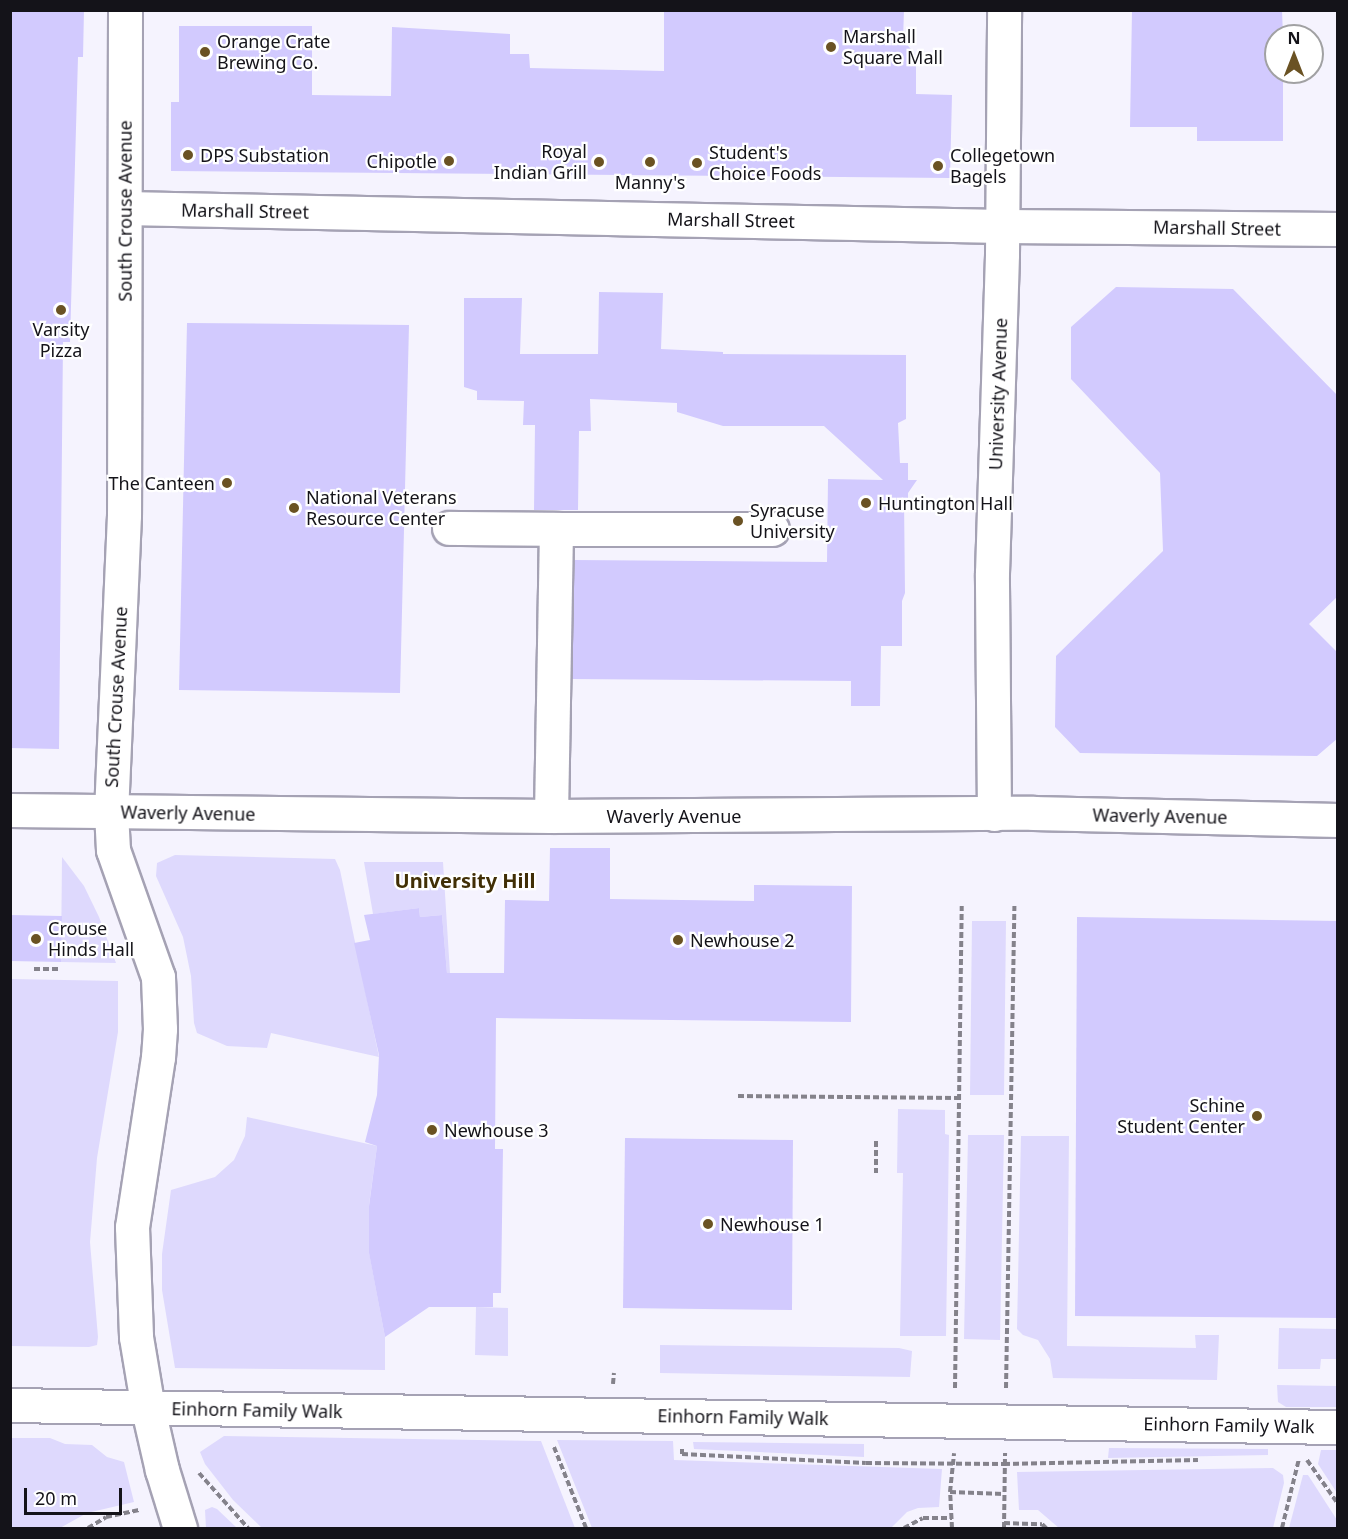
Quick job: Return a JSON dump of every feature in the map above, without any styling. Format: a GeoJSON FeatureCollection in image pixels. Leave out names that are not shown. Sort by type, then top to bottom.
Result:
{"type":"FeatureCollection","features":[{"type":"Feature","properties":{"kind":"street","name":"South Crouse Avenue"},"geometry":{"type":"LineString","coordinates":[[125,10],[124,515],[111,812],[113,850],[158,977],[160,1002],[158,1057],[132,1227],[136,1337],[148,1409],[162,1470],[180,1528]]}},
{"type":"Feature","properties":{"kind":"street","name":"University Avenue"},"geometry":{"type":"LineString","coordinates":[[994,814],[992,573],[1002,226],[1004,10]]}},
{"type":"Feature","properties":{"kind":"street","name":"Marshall Street"},"geometry":{"type":"LineString","coordinates":[[125,208],[1002,226],[1338,229]]}},
{"type":"Feature","properties":{"kind":"street"},"geometry":{"type":"LineString","coordinates":[[449,528],[772,529]]}},
{"type":"Feature","properties":{"kind":"street"},"geometry":{"type":"LineString","coordinates":[[551,816],[556,529]]}},
{"type":"Feature","properties":{"kind":"street","name":"Waverly Avenue"},"geometry":{"type":"LineString","coordinates":[[10,810],[551,816],[1033,813],[1338,820]]}},
{"type":"Feature","properties":{"kind":"street","name":"Einhorn Family Walk"},"geometry":{"type":"LineString","coordinates":[[10,1406],[1338,1427]]}},
{"type":"Feature","properties":{"kind":"path"},"geometry":{"type":"LineString","coordinates":[[955,1378],[962,906]]}},
{"type":"Feature","properties":{"kind":"path"},"geometry":{"type":"LineString","coordinates":[[1006,1378],[1014,906]]}},
{"type":"Feature","properties":{"kind":"path"},"geometry":{"type":"LineString","coordinates":[[34,969],[60,969]]}},
{"type":"Feature","properties":{"kind":"path"},"geometry":{"type":"LineString","coordinates":[[738,1096],[959,1098]]}},
{"type":"Feature","properties":{"kind":"path"},"geometry":{"type":"LineString","coordinates":[[876,1141],[876,1173]]}},
{"type":"Feature","properties":{"kind":"path"},"geometry":{"type":"LineString","coordinates":[[524,1413],[550,1437],[586,1528]]}},
{"type":"Feature","properties":{"kind":"path"},"geometry":{"type":"LineString","coordinates":[[683,1416],[682,1454],[866,1463],[1004,1464],[1205,1460]]}},
{"type":"Feature","properties":{"kind":"path"},"geometry":{"type":"LineString","coordinates":[[952,1528],[950,1492],[954,1464],[954,1421]]}},
{"type":"Feature","properties":{"kind":"path"},"geometry":{"type":"LineString","coordinates":[[1005,1422],[1004,1526],[1042,1524],[1046,1528]]}},
{"type":"Feature","properties":{"kind":"path"},"geometry":{"type":"LineString","coordinates":[[1282,1528],[1301,1451],[1338,1504]]}},
{"type":"Feature","properties":{"kind":"path"},"geometry":{"type":"LineString","coordinates":[[1287,1459],[1299,1458]]}},
{"type":"Feature","properties":{"kind":"path"},"geometry":{"type":"LineString","coordinates":[[210,1488],[248,1528]]}},
{"type":"Feature","properties":{"kind":"path"},"geometry":{"type":"LineString","coordinates":[[950,1492],[1004,1494]]}},
{"type":"Feature","properties":{"kind":"path"},"geometry":{"type":"LineString","coordinates":[[88,1528],[106,1517],[135,1511]]}},
{"type":"Feature","properties":{"kind":"path"},"geometry":{"type":"LineString","coordinates":[[904,1528],[923,1518],[952,1518]]}},
{"type":"Feature","properties":{"kind":"shaded area"},"geometry":{"type":"Polygon","coordinates":[[[175,855],[335,859],[340,870],[379,1057],[271,1033],[267,1048],[227,1046],[197,1033],[194,1023],[191,976],[183,937],[156,876],[157,863],[175,855]]]}},
{"type":"Feature","properties":{"kind":"shaded area"},"geometry":{"type":"Polygon","coordinates":[[[62,857],[84,886],[99,917],[116,963],[61,962],[62,857]]]}},
{"type":"Feature","properties":{"kind":"shaded area"},"geometry":{"type":"Polygon","coordinates":[[[364,862],[443,862],[450,973],[447,973],[442,915],[420,917],[419,908],[373,914],[364,862]]]}},
{"type":"Feature","properties":{"kind":"shaded area"},"geometry":{"type":"Polygon","coordinates":[[[972,921],[1006,921],[1004,1095],[970,1095],[972,921]]]}},
{"type":"Feature","properties":{"kind":"shaded area"},"geometry":{"type":"Polygon","coordinates":[[[11,979],[118,981],[118,1032],[97,1158],[90,1242],[98,1337],[97,1345],[89,1347],[11,1346],[11,979]]]}},
{"type":"Feature","properties":{"kind":"shaded area"},"geometry":{"type":"Polygon","coordinates":[[[898,1109],[945,1110],[945,1134],[949,1135],[946,1336],[900,1336],[903,1173],[897,1173],[898,1109]]]}},
{"type":"Feature","properties":{"kind":"shaded area"},"geometry":{"type":"Polygon","coordinates":[[[247,1117],[377,1146],[369,1205],[369,1252],[385,1337],[385,1370],[175,1368],[162,1290],[162,1254],[171,1190],[215,1177],[234,1160],[245,1136],[247,1117]]]}},
{"type":"Feature","properties":{"kind":"shaded area"},"geometry":{"type":"Polygon","coordinates":[[[968,1135],[1004,1135],[1000,1340],[964,1339],[968,1135]]]}},
{"type":"Feature","properties":{"kind":"shaded area"},"geometry":{"type":"Polygon","coordinates":[[[1021,1136],[1069,1136],[1067,1346],[1196,1348],[1195,1335],[1219,1335],[1217,1380],[1053,1378],[1050,1359],[1038,1340],[1023,1335],[1017,1329],[1021,1136]]]}},
{"type":"Feature","properties":{"kind":"shaded area"},"geometry":{"type":"Polygon","coordinates":[[[476,1307],[508,1308],[508,1356],[475,1355],[476,1307]]]}},
{"type":"Feature","properties":{"kind":"shaded area"},"geometry":{"type":"Polygon","coordinates":[[[1279,1328],[1337,1329],[1337,1359],[1321,1359],[1320,1369],[1278,1369],[1279,1328]]]}},
{"type":"Feature","properties":{"kind":"shaded area"},"geometry":{"type":"Polygon","coordinates":[[[660,1345],[899,1348],[912,1351],[910,1377],[660,1373],[660,1345]]]}},
{"type":"Feature","properties":{"kind":"shaded area"},"geometry":{"type":"Polygon","coordinates":[[[1277,1385],[1337,1386],[1337,1407],[1286,1407],[1278,1402],[1277,1385]]]}},
{"type":"Feature","properties":{"kind":"shaded area"},"geometry":{"type":"Polygon","coordinates":[[[224,1436],[541,1441],[575,1528],[262,1528],[233,1500],[205,1464],[200,1452],[224,1436]]]}},
{"type":"Feature","properties":{"kind":"shaded area"},"geometry":{"type":"Polygon","coordinates":[[[11,1438],[50,1438],[65,1444],[92,1445],[107,1457],[124,1462],[134,1502],[87,1513],[60,1528],[11,1528],[11,1438]]]}},
{"type":"Feature","properties":{"kind":"shaded area"},"geometry":{"type":"Polygon","coordinates":[[[557,1440],[673,1441],[674,1460],[942,1469],[939,1507],[918,1508],[907,1512],[891,1528],[592,1528],[557,1440]]]}},
{"type":"Feature","properties":{"kind":"shaded area"},"geometry":{"type":"Polygon","coordinates":[[[693,1442],[864,1444],[864,1457],[694,1449],[693,1442]]]}},
{"type":"Feature","properties":{"kind":"shaded area"},"geometry":{"type":"Polygon","coordinates":[[[1109,1448],[1268,1449],[1268,1455],[1108,1458],[1109,1448]]]}},
{"type":"Feature","properties":{"kind":"shaded area"},"geometry":{"type":"Polygon","coordinates":[[[1321,1450],[1337,1450],[1337,1493],[1318,1464],[1321,1450]]]}},
{"type":"Feature","properties":{"kind":"shaded area"},"geometry":{"type":"Polygon","coordinates":[[[1273,1468],[1283,1475],[1284,1483],[1273,1528],[1059,1528],[1038,1510],[1019,1510],[1017,1472],[1273,1468]]]}},
{"type":"Feature","properties":{"kind":"shaded area"},"geometry":{"type":"Polygon","coordinates":[[[1303,1475],[1308,1475],[1337,1520],[1337,1528],[1289,1528],[1303,1475]]]}},
{"type":"Feature","properties":{"kind":"shaded area"},"geometry":{"type":"Polygon","coordinates":[[[212,1507],[237,1528],[206,1528],[205,1510],[212,1507]]]}},
{"type":"Feature","properties":{"kind":"building"},"geometry":{"type":"Polygon","coordinates":[[[10,10],[84,10],[83,57],[78,57],[70,342],[63,342],[59,749],[10,748],[10,10]]]}},
{"type":"Feature","properties":{"kind":"building"},"geometry":{"type":"Polygon","coordinates":[[[664,10],[904,10],[903,40],[916,55],[916,94],[952,95],[950,178],[171,171],[171,102],[179,102],[179,26],[312,26],[312,95],[391,96],[392,27],[510,34],[510,54],[529,54],[530,68],[664,71],[664,10]]]}},
{"type":"Feature","properties":{"kind":"building"},"geometry":{"type":"Polygon","coordinates":[[[1132,10],[1282,10],[1283,24],[1264,24],[1264,84],[1283,84],[1283,141],[1197,141],[1197,127],[1130,127],[1132,10]]]}},
{"type":"Feature","properties":{"kind":"building"},"geometry":{"type":"Polygon","coordinates":[[[1116,287],[1233,289],[1338,396],[1338,596],[1309,624],[1338,653],[1338,738],[1317,756],[1080,753],[1055,727],[1056,656],[1163,551],[1160,473],[1071,379],[1071,327],[1116,287]]]}},
{"type":"Feature","properties":{"kind":"building","name":"Huntington Hall"},"geometry":{"type":"Polygon","coordinates":[[[599,292],[663,293],[661,349],[723,352],[723,354],[906,355],[906,419],[898,423],[900,463],[908,463],[908,480],[917,480],[908,493],[908,503],[904,499],[905,593],[902,601],[902,646],[881,646],[880,706],[851,706],[851,681],[572,679],[574,560],[827,562],[828,479],[883,480],[824,426],[723,426],[677,412],[677,403],[590,399],[591,431],[579,431],[578,510],[534,510],[535,425],[523,425],[524,401],[477,400],[477,391],[464,387],[464,298],[522,298],[520,354],[598,354],[599,292]]]}},
{"type":"Feature","properties":{"kind":"building","name":"National Veterans Resource Center"},"geometry":{"type":"Polygon","coordinates":[[[187,323],[409,325],[400,693],[179,690],[187,323]]]}},
{"type":"Feature","properties":{"kind":"building"},"geometry":{"type":"Polygon","coordinates":[[[550,848],[610,848],[610,899],[754,901],[754,885],[852,886],[851,1022],[496,1018],[495,1149],[503,1149],[501,1293],[493,1293],[493,1307],[429,1307],[385,1337],[369,1253],[369,1206],[377,1146],[365,1142],[377,1095],[379,1055],[354,943],[370,940],[364,915],[419,908],[420,917],[442,915],[447,973],[504,973],[505,900],[549,901],[550,848]]]}},
{"type":"Feature","properties":{"kind":"building","name":"Crouse Hinds Hall"},"geometry":{"type":"Polygon","coordinates":[[[10,915],[62,916],[61,962],[10,961],[10,915]]]}},
{"type":"Feature","properties":{"kind":"building","name":"Schine Student Center"},"geometry":{"type":"Polygon","coordinates":[[[1077,917],[1338,921],[1338,1318],[1075,1316],[1077,917]]]}},
{"type":"Feature","properties":{"kind":"building","name":"Newhouse 1"},"geometry":{"type":"Polygon","coordinates":[[[625,1138],[793,1140],[792,1310],[623,1308],[625,1138]]]}},
{"type":"Feature","properties":{"kind":"place","name":"Marshall Square Mall"},"geometry":{"type":"Point","coordinates":[831,47]}},
{"type":"Feature","properties":{"kind":"place","name":"Orange Crate Brewing Co."},"geometry":{"type":"Point","coordinates":[205,52]}},
{"type":"Feature","properties":{"kind":"place","name":"DPS Substation"},"geometry":{"type":"Point","coordinates":[188,155]}},
{"type":"Feature","properties":{"kind":"place","name":"Chipotle"},"geometry":{"type":"Point","coordinates":[449,161]}},
{"type":"Feature","properties":{"kind":"place","name":"Royal Indian Grill"},"geometry":{"type":"Point","coordinates":[599,162]}},
{"type":"Feature","properties":{"kind":"place","name":"Manny's"},"geometry":{"type":"Point","coordinates":[650,162]}},
{"type":"Feature","properties":{"kind":"place","name":"Student's Choice Foods"},"geometry":{"type":"Point","coordinates":[697,163]}},
{"type":"Feature","properties":{"kind":"place","name":"Collegetown Bagels"},"geometry":{"type":"Point","coordinates":[938,166]}},
{"type":"Feature","properties":{"kind":"place","name":"Varsity Pizza"},"geometry":{"type":"Point","coordinates":[61,310]}},
{"type":"Feature","properties":{"kind":"place","name":"The Canteen"},"geometry":{"type":"Point","coordinates":[227,483]}},
{"type":"Feature","properties":{"kind":"place","name":"Huntington Hall"},"geometry":{"type":"Point","coordinates":[866,503]}},
{"type":"Feature","properties":{"kind":"place","name":"National Veterans Resource Center"},"geometry":{"type":"Point","coordinates":[294,508]}},
{"type":"Feature","properties":{"kind":"place","name":"Syracuse University"},"geometry":{"type":"Point","coordinates":[738,521]}},
{"type":"Feature","properties":{"kind":"place","name":"Crouse Hinds Hall"},"geometry":{"type":"Point","coordinates":[36,939]}},
{"type":"Feature","properties":{"kind":"place","name":"Newhouse 2"},"geometry":{"type":"Point","coordinates":[678,940]}},
{"type":"Feature","properties":{"kind":"place","name":"Schine Student Center"},"geometry":{"type":"Point","coordinates":[1257,1116]}},
{"type":"Feature","properties":{"kind":"place","name":"Newhouse 3"},"geometry":{"type":"Point","coordinates":[432,1130]}},
{"type":"Feature","properties":{"kind":"place","name":"Newhouse 1"},"geometry":{"type":"Point","coordinates":[708,1224]}},
{"type":"Feature","properties":{"kind":"district","name":"University Hill"},"geometry":{"type":"Point","coordinates":[465,880]}}]}
